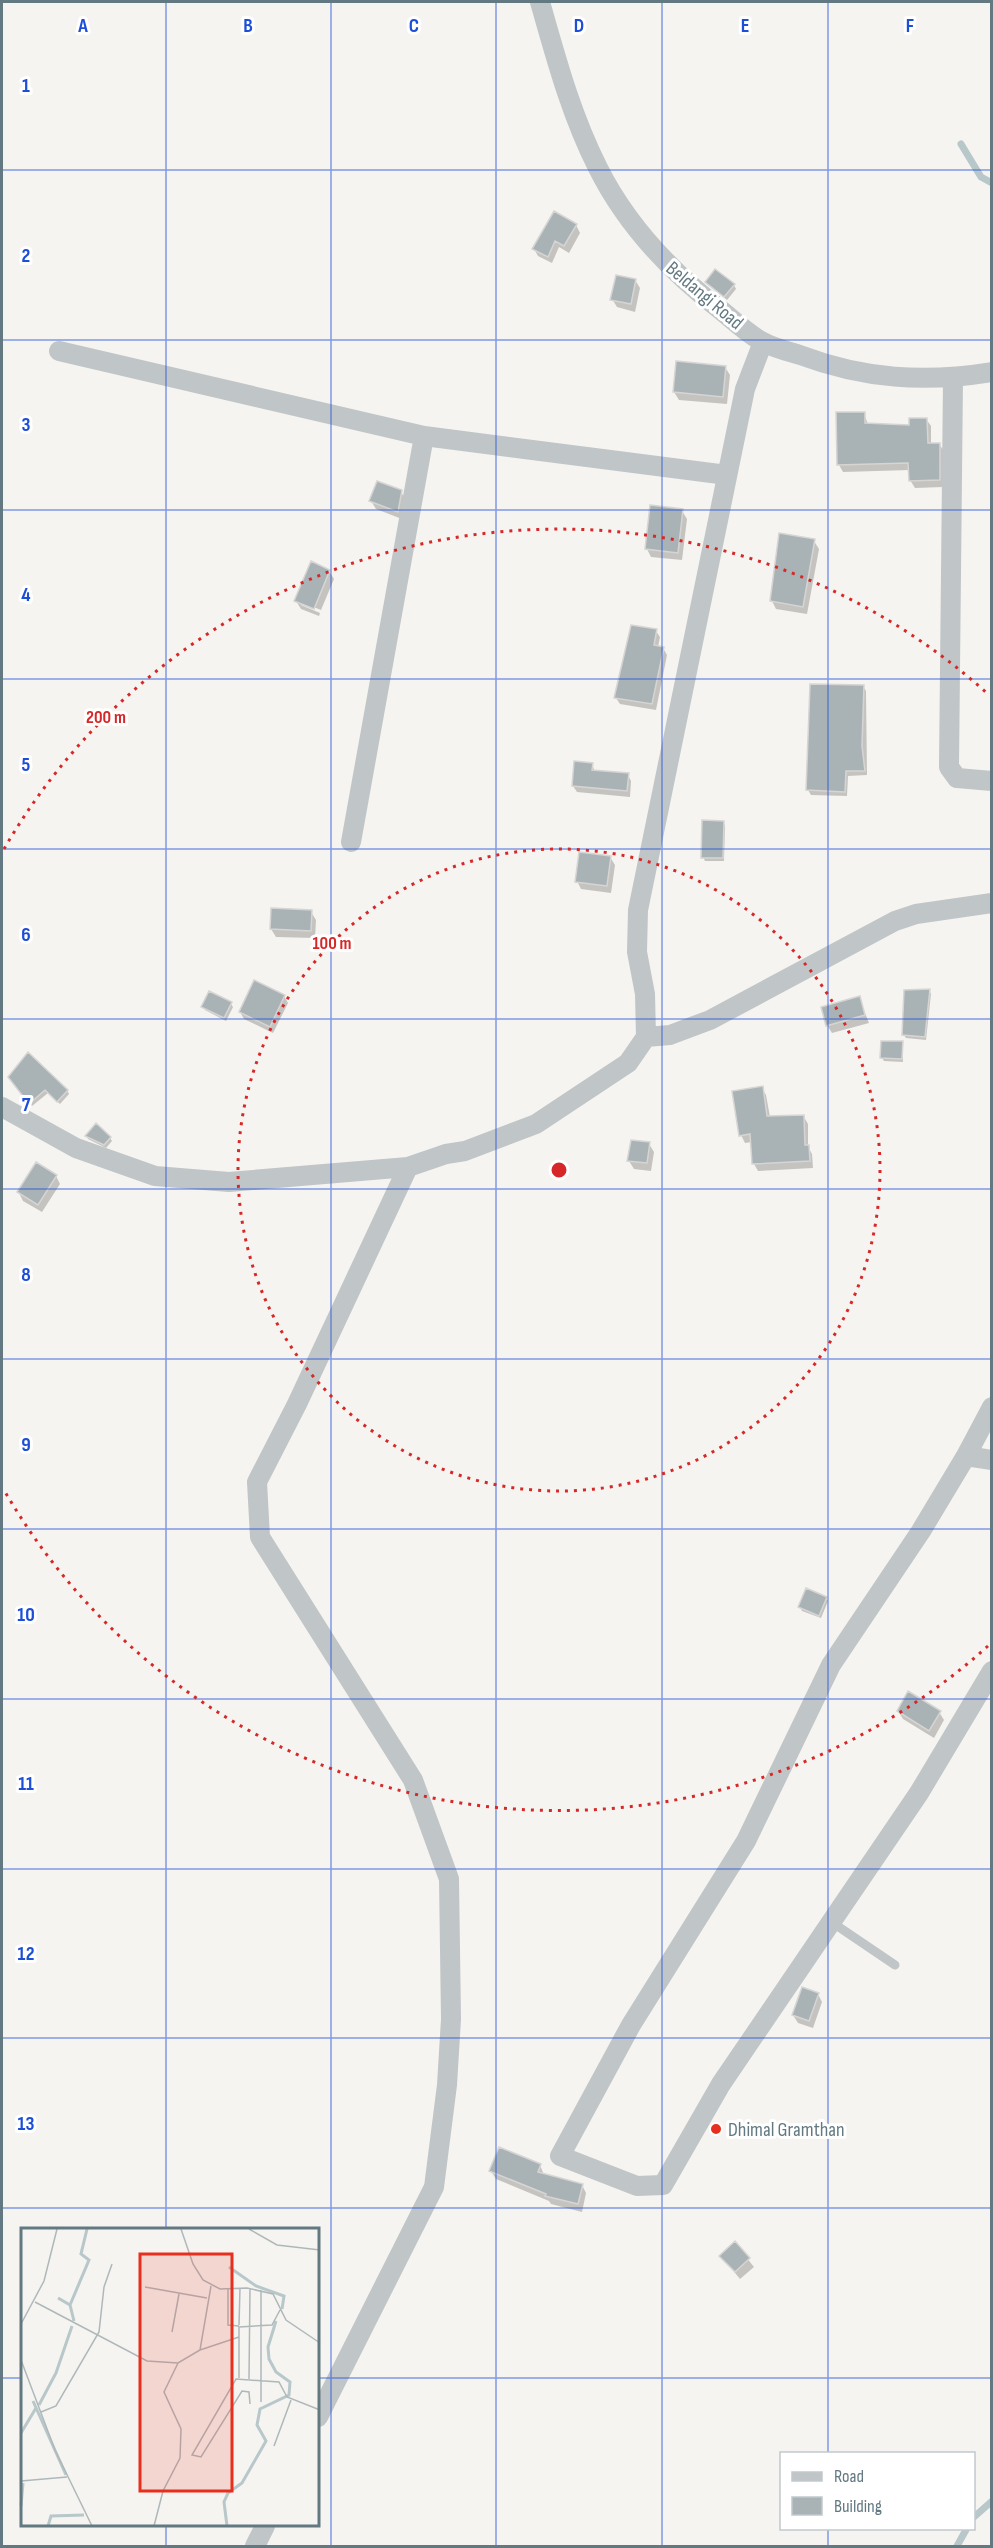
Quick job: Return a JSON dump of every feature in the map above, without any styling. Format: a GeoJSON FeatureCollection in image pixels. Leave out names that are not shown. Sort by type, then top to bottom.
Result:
{"type":"FeatureCollection","features":[{"type":"Feature","properties":{"kind":"street","name":"Beldangi Road"},"geometry":{"type":"LineString","coordinates":[[540,2],[571,109],[599,169],[633,226],[684,282],[763,342],[863,375],[953,379],[992,372]]}},
{"type":"Feature","properties":{"kind":"street"},"geometry":{"type":"LineString","coordinates":[[2,1107],[76,1148],[155,1176],[229,1182],[408,1167],[446,1154],[465,1151],[536,1124],[628,1063],[646,1037],[645,994],[637,952],[638,910],[745,389],[763,342]]}},
{"type":"Feature","properties":{"kind":"street"},"geometry":{"type":"LineString","coordinates":[[58,351],[424,436],[727,476]]}},
{"type":"Feature","properties":{"kind":"street"},"geometry":{"type":"LineString","coordinates":[[953,379],[949,767],[957,778],[992,781]]}},
{"type":"Feature","properties":{"kind":"street"},"geometry":{"type":"LineString","coordinates":[[351,842],[424,436]]}},
{"type":"Feature","properties":{"kind":"street"},"geometry":{"type":"LineString","coordinates":[[646,1037],[670,1035],[710,1020],[895,921],[916,914],[992,903]]}},
{"type":"Feature","properties":{"kind":"street"},"geometry":{"type":"LineString","coordinates":[[320,2413],[434,2187],[447,2085],[451,2019],[449,1879],[413,1780],[261,1537],[257,1482],[297,1404],[408,1167]]}},
{"type":"Feature","properties":{"kind":"street"},"geometry":{"type":"LineString","coordinates":[[989,1682],[919,1793],[721,2084],[663,2186],[637,2186],[560,2156],[630,2025],[746,1841],[831,1665],[921,1531],[992,1407]]}},
{"type":"Feature","properties":{"kind":"street"},"geometry":{"type":"LineString","coordinates":[[966,1456],[992,1460]]}},
{"type":"Feature","properties":{"kind":"street"},"geometry":{"type":"LineString","coordinates":[[255,2547],[265,2527]]}},
{"type":"Feature","properties":{"kind":"lane"},"geometry":{"type":"LineString","coordinates":[[830,1921],[895,1965]]}},
{"type":"Feature","properties":{"kind":"building"},"geometry":{"type":"Polygon","coordinates":[[[554,211],[577,224],[564,246],[555,241],[548,257],[532,249],[554,211]]]}},
{"type":"Feature","properties":{"kind":"building"},"geometry":{"type":"Polygon","coordinates":[[[715,269],[735,284],[724,297],[705,282],[715,269]]]}},
{"type":"Feature","properties":{"kind":"building"},"geometry":{"type":"Polygon","coordinates":[[[616,275],[636,279],[631,304],[610,300],[616,275]]]}},
{"type":"Feature","properties":{"kind":"building"},"geometry":{"type":"Polygon","coordinates":[[[676,361],[726,366],[723,397],[673,392],[676,361]]]}},
{"type":"Feature","properties":{"kind":"building"},"geometry":{"type":"Polygon","coordinates":[[[836,412],[865,412],[865,423],[909,425],[909,418],[927,418],[928,443],[940,443],[940,480],[909,481],[908,463],[837,465],[836,412]]]}},
{"type":"Feature","properties":{"kind":"building"},"geometry":{"type":"Polygon","coordinates":[[[377,481],[402,490],[398,512],[369,501],[377,481]]]}},
{"type":"Feature","properties":{"kind":"building"},"geometry":{"type":"Polygon","coordinates":[[[650,505],[683,509],[678,553],[645,549],[650,505]]]}},
{"type":"Feature","properties":{"kind":"building"},"geometry":{"type":"Polygon","coordinates":[[[779,533],[815,539],[803,607],[770,601],[779,533]]]}},
{"type":"Feature","properties":{"kind":"building"},"geometry":{"type":"Polygon","coordinates":[[[311,561],[330,570],[314,609],[294,601],[311,561]]]}},
{"type":"Feature","properties":{"kind":"building"},"geometry":{"type":"Polygon","coordinates":[[[631,625],[657,629],[654,645],[664,647],[652,704],[614,698],[631,625]]]}},
{"type":"Feature","properties":{"kind":"building"},"geometry":{"type":"Polygon","coordinates":[[[810,684],[864,685],[862,746],[865,771],[846,771],[845,792],[806,790],[810,684]]]}},
{"type":"Feature","properties":{"kind":"building"},"geometry":{"type":"Polygon","coordinates":[[[574,761],[593,763],[592,770],[629,773],[627,791],[572,786],[574,761]]]}},
{"type":"Feature","properties":{"kind":"building"},"geometry":{"type":"Polygon","coordinates":[[[702,820],[724,821],[723,858],[701,858],[702,820]]]}},
{"type":"Feature","properties":{"kind":"building"},"geometry":{"type":"Polygon","coordinates":[[[579,852],[611,856],[607,886],[575,882],[579,852]]]}},
{"type":"Feature","properties":{"kind":"building"},"geometry":{"type":"Polygon","coordinates":[[[271,908],[312,910],[311,931],[270,929],[271,908]]]}},
{"type":"Feature","properties":{"kind":"building"},"geometry":{"type":"Polygon","coordinates":[[[254,980],[285,995],[270,1027],[239,1012],[254,980]]]}},
{"type":"Feature","properties":{"kind":"building"},"geometry":{"type":"Polygon","coordinates":[[[930,989],[925,1037],[902,1035],[904,990],[930,989]]]}},
{"type":"Feature","properties":{"kind":"building"},"geometry":{"type":"Polygon","coordinates":[[[209,991],[232,1002],[224,1018],[201,1007],[209,991]]]}},
{"type":"Feature","properties":{"kind":"building"},"geometry":{"type":"Polygon","coordinates":[[[860,996],[865,1015],[826,1026],[821,1007],[860,996]]]}},
{"type":"Feature","properties":{"kind":"building"},"geometry":{"type":"Polygon","coordinates":[[[881,1041],[903,1041],[902,1059],[880,1058],[881,1041]]]}},
{"type":"Feature","properties":{"kind":"building"},"geometry":{"type":"Polygon","coordinates":[[[28,1052],[68,1090],[57,1102],[45,1090],[29,1104],[8,1077],[28,1052]]]}},
{"type":"Feature","properties":{"kind":"building"},"geometry":{"type":"Polygon","coordinates":[[[763,1086],[767,1116],[804,1115],[805,1145],[809,1145],[810,1161],[752,1164],[750,1134],[739,1136],[732,1091],[763,1086]]]}},
{"type":"Feature","properties":{"kind":"building"},"geometry":{"type":"Polygon","coordinates":[[[96,1123],[111,1137],[104,1145],[85,1136],[96,1123]]]}},
{"type":"Feature","properties":{"kind":"building"},"geometry":{"type":"Polygon","coordinates":[[[631,1140],[650,1142],[647,1163],[627,1161],[631,1140]]]}},
{"type":"Feature","properties":{"kind":"building"},"geometry":{"type":"Polygon","coordinates":[[[36,1162],[57,1175],[38,1205],[17,1192],[36,1162]]]}},
{"type":"Feature","properties":{"kind":"building"},"geometry":{"type":"Polygon","coordinates":[[[806,1588],[827,1597],[819,1616],[798,1607],[806,1588]]]}},
{"type":"Feature","properties":{"kind":"building"},"geometry":{"type":"Polygon","coordinates":[[[908,1691],[941,1711],[929,1731],[897,1711],[908,1691]]]}},
{"type":"Feature","properties":{"kind":"building"},"geometry":{"type":"Polygon","coordinates":[[[802,1987],[819,1993],[809,2021],[792,2015],[802,1987]]]}},
{"type":"Feature","properties":{"kind":"building"},"geometry":{"type":"Polygon","coordinates":[[[499,2147],[541,2164],[538,2172],[583,2184],[578,2204],[545,2196],[546,2194],[489,2171],[499,2147]]]}},
{"type":"Feature","properties":{"kind":"building"},"geometry":{"type":"Polygon","coordinates":[[[735,2241],[750,2258],[735,2272],[719,2256],[735,2241]]]}},
{"type":"Feature","properties":{"kind":"waterway"},"geometry":{"type":"LineString","coordinates":[[961,144],[981,177],[992,183]]}},
{"type":"Feature","properties":{"kind":"waterway"},"geometry":{"type":"LineString","coordinates":[[975,2516],[992,2501]]}},
{"type":"Feature","properties":{"kind":"waterway"},"geometry":{"type":"LineString","coordinates":[[957,2546],[966,2530]]}},
{"type":"Feature","properties":{"kind":"place","name":"Dhimal Gramthan"},"geometry":{"type":"Point","coordinates":[716,2129]}}]}
